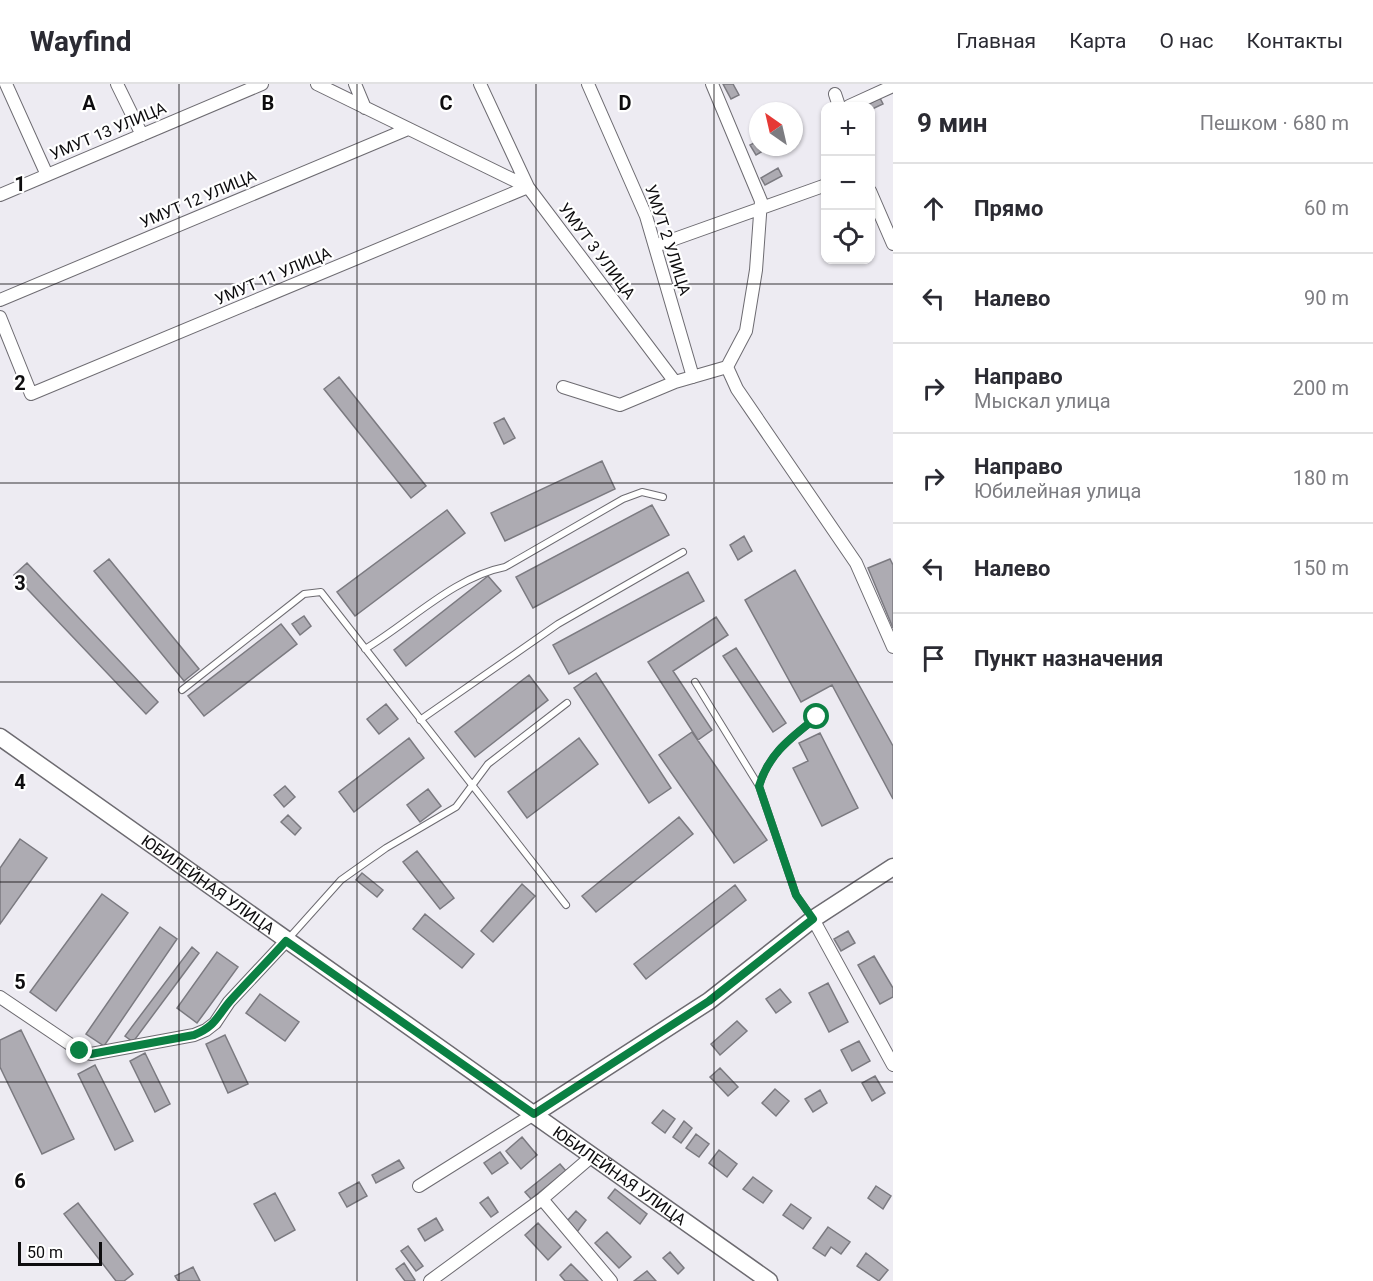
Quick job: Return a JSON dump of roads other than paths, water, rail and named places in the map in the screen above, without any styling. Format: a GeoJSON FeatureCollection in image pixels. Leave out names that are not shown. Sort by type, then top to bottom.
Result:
{"type":"FeatureCollection","features":[{"type":"Feature","properties":{"kind":"main road","name":"ЮБИЛЕЙНАЯ УЛИЦА"},"geometry":{"type":"LineString","coordinates":[[0,737],[534,1114],[761,1279]]}},
{"type":"Feature","properties":{"kind":"main road"},"geometry":{"type":"LineString","coordinates":[[534,1114],[709,1001],[813,919],[893,867]]}},
{"type":"Feature","properties":{"kind":"street"},"geometry":{"type":"LineString","coordinates":[[6,84],[47,175]]}},
{"type":"Feature","properties":{"kind":"street"},"geometry":{"type":"LineString","coordinates":[[117,84],[142,135]]}},
{"type":"Feature","properties":{"kind":"street","name":"УМУТ 13 УЛИЦА"},"geometry":{"type":"LineString","coordinates":[[0,195],[262,84]]}},
{"type":"Feature","properties":{"kind":"street"},"geometry":{"type":"LineString","coordinates":[[316,84],[528,187]]}},
{"type":"Feature","properties":{"kind":"street"},"geometry":{"type":"LineString","coordinates":[[355,84],[365,108]]}},
{"type":"Feature","properties":{"kind":"street","name":"УМУТ 3 УЛИЦА"},"geometry":{"type":"LineString","coordinates":[[480,84],[528,187],[675,382]]}},
{"type":"Feature","properties":{"kind":"street","name":"УМУТ 2 УЛИЦА"},"geometry":{"type":"LineString","coordinates":[[588,84],[646,216],[693,377]]}},
{"type":"Feature","properties":{"kind":"street"},"geometry":{"type":"LineString","coordinates":[[563,387],[620,405],[675,382],[727,367],[746,331],[756,270],[761,201],[712,84]]}},
{"type":"Feature","properties":{"kind":"street"},"geometry":{"type":"LineString","coordinates":[[858,102],[893,86]]}},
{"type":"Feature","properties":{"kind":"street"},"geometry":{"type":"LineString","coordinates":[[835,94],[838,102]]}},
{"type":"Feature","properties":{"kind":"street","name":"УМУТ 12 УЛИЦА"},"geometry":{"type":"LineString","coordinates":[[0,300],[408,129]]}},
{"type":"Feature","properties":{"kind":"street"},"geometry":{"type":"LineString","coordinates":[[655,246],[821,186]]}},
{"type":"Feature","properties":{"kind":"street","name":"УМУТ 11 УЛИЦА"},"geometry":{"type":"LineString","coordinates":[[0,317],[31,394],[528,187]]}},
{"type":"Feature","properties":{"kind":"street"},"geometry":{"type":"LineString","coordinates":[[875,203],[893,244]]}},
{"type":"Feature","properties":{"kind":"street"},"geometry":{"type":"LineString","coordinates":[[727,367],[737,389],[856,563],[893,647]]}},
{"type":"Feature","properties":{"kind":"street"},"geometry":{"type":"LineString","coordinates":[[813,919],[893,1065]]}},
{"type":"Feature","properties":{"kind":"street"},"geometry":{"type":"LineString","coordinates":[[3,1002],[80,1051],[91,1054],[194,1035],[215,1023],[229,1002],[286,941]]}},
{"type":"Feature","properties":{"kind":"street"},"geometry":{"type":"LineString","coordinates":[[419,1186],[534,1114]]}},
{"type":"Feature","properties":{"kind":"street"},"geometry":{"type":"LineString","coordinates":[[430,1281],[542,1199],[591,1157]]}},
{"type":"Feature","properties":{"kind":"street"},"geometry":{"type":"LineString","coordinates":[[542,1199],[611,1281]]}},
{"type":"Feature","properties":{"kind":"lane"},"geometry":{"type":"LineString","coordinates":[[365,649],[393,632],[461,582],[486,570],[505,567],[622,499],[642,492],[663,497]]}},
{"type":"Feature","properties":{"kind":"lane"},"geometry":{"type":"LineString","coordinates":[[420,720],[558,624],[682,552]]}},
{"type":"Feature","properties":{"kind":"lane"},"geometry":{"type":"LineString","coordinates":[[182,690],[310,592],[325,594],[420,720],[566,905]]}},
{"type":"Feature","properties":{"kind":"lane"},"geometry":{"type":"LineString","coordinates":[[695,682],[759,786],[796,895],[813,919]]}},
{"type":"Feature","properties":{"kind":"lane"},"geometry":{"type":"LineString","coordinates":[[286,941],[341,880],[361,864],[456,807],[474,786],[488,764],[567,703]]}},
{"type":"Feature","properties":{"kind":"lane"},"geometry":{"type":"LineString","coordinates":[[759,786],[765,768],[778,748],[817,717]]}}]}
